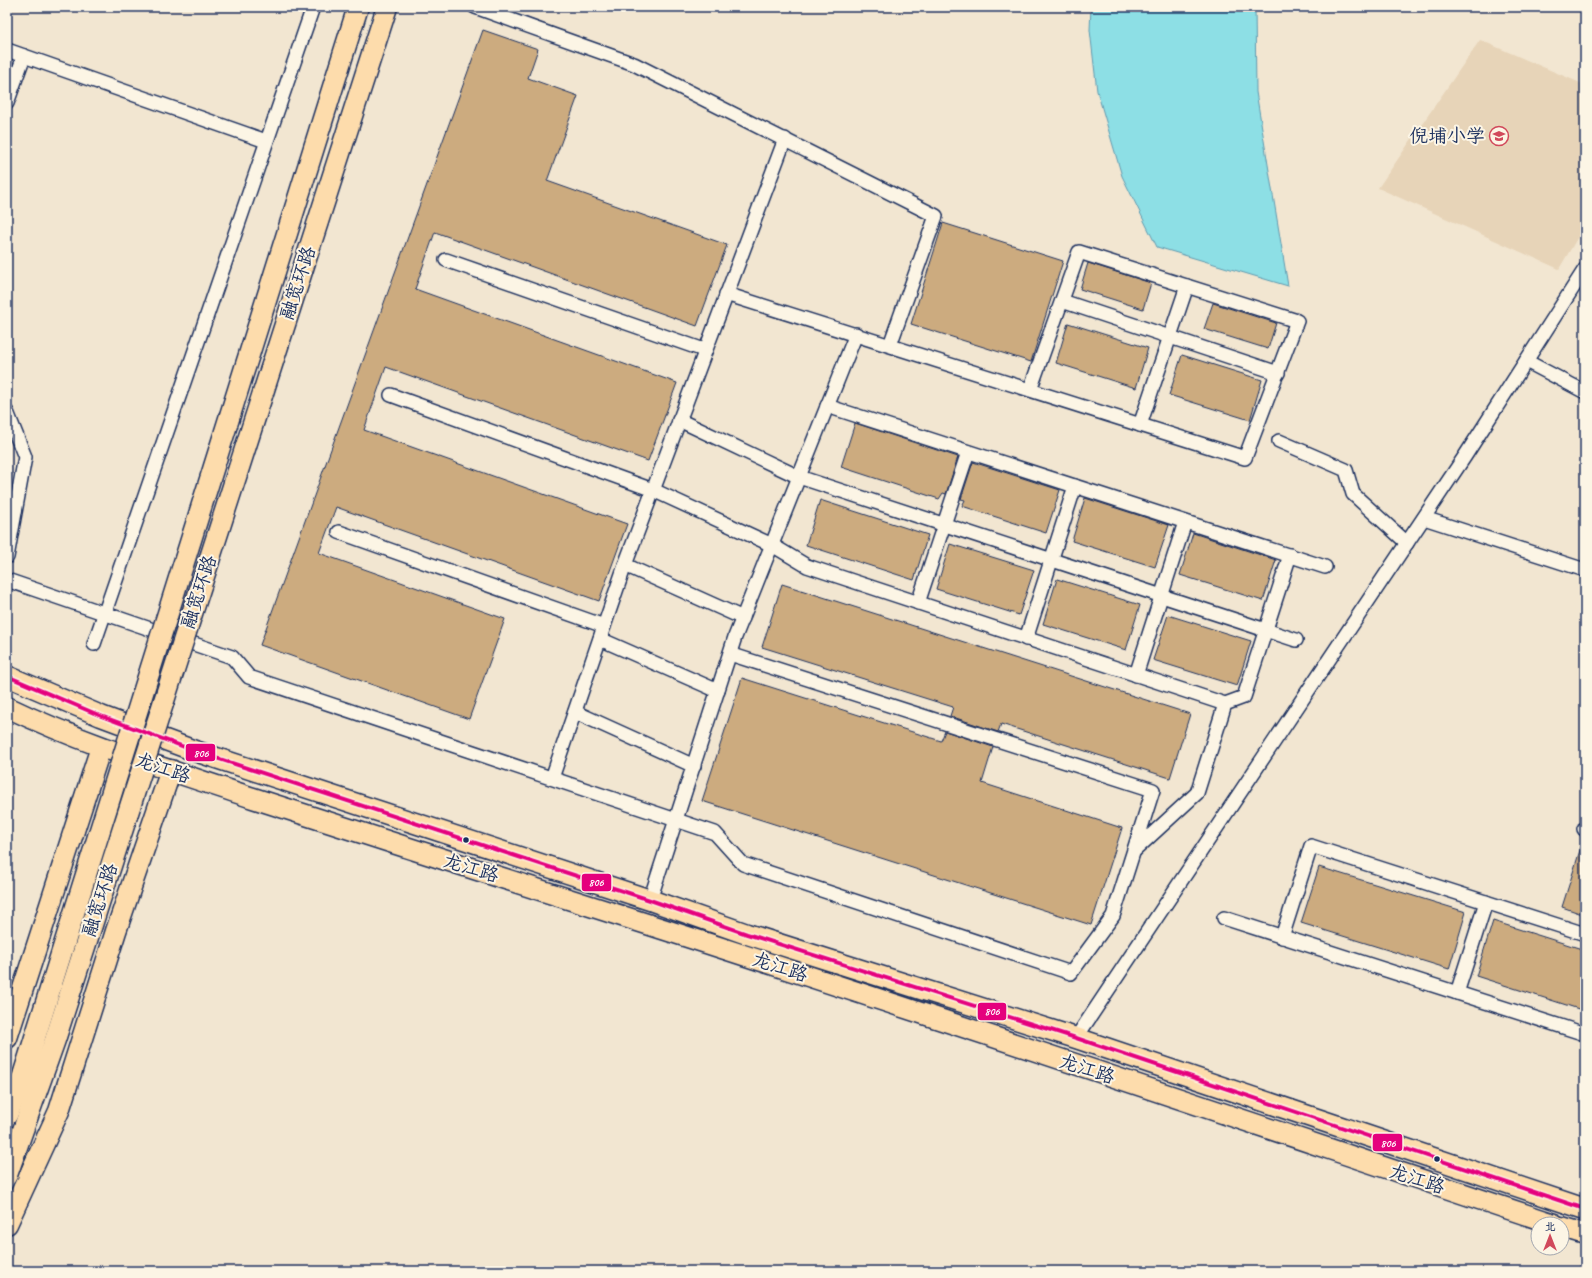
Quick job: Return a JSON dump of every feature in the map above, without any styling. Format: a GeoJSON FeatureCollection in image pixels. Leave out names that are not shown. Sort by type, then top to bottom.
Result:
{"type":"FeatureCollection","features":[{"type":"Feature","properties":{"kind":"main road","name":"融宽环路"},"geometry":{"type":"LineString","coordinates":[[7,1115],[21,1082],[358,7]]}},
{"type":"Feature","properties":{"kind":"main road","name":"融宽环路"},"geometry":{"type":"LineString","coordinates":[[7,1175],[55,1040],[387,7]]}},
{"type":"Feature","properties":{"kind":"main road","name":"龙江路"},"geometry":{"type":"LineString","coordinates":[[7,676],[101,716],[172,743],[650,900],[747,934],[1076,1038],[1585,1209]]}},
{"type":"Feature","properties":{"kind":"main road","name":"龙江路"},"geometry":{"type":"LineString","coordinates":[[7,708],[52,728],[101,747],[386,842],[741,954],[1530,1216]]}},
{"type":"Feature","properties":{"kind":"main road"},"geometry":{"type":"LineString","coordinates":[[7,1038],[101,747]]}},
{"type":"Feature","properties":{"kind":"main road"},"geometry":{"type":"LineString","coordinates":[[7,1224],[59,1111],[116,931],[171,770]]}},
{"type":"Feature","properties":{"kind":"main road"},"geometry":{"type":"LineString","coordinates":[[1570,1229],[1585,1234]]}},
{"type":"Feature","properties":{"kind":"street"},"geometry":{"type":"LineString","coordinates":[[94,644],[313,7]]}},
{"type":"Feature","properties":{"kind":"street"},"geometry":{"type":"LineString","coordinates":[[475,7],[634,64],[785,138],[936,216],[890,345]]}},
{"type":"Feature","properties":{"kind":"street"},"geometry":{"type":"LineString","coordinates":[[7,50],[266,141]]}},
{"type":"Feature","properties":{"kind":"street"},"geometry":{"type":"LineString","coordinates":[[7,103],[24,56]]}},
{"type":"Feature","properties":{"kind":"street"},"geometry":{"type":"LineString","coordinates":[[552,778],[625,565],[704,350],[785,138]]}},
{"type":"Feature","properties":{"kind":"street"},"geometry":{"type":"LineString","coordinates":[[726,294],[1245,458],[1298,321],[1079,252],[1030,390]]}},
{"type":"Feature","properties":{"kind":"street"},"geometry":{"type":"LineString","coordinates":[[446,260],[704,350]]}},
{"type":"Feature","properties":{"kind":"street"},"geometry":{"type":"LineString","coordinates":[[1076,1038],[1424,518],[1585,269]]}},
{"type":"Feature","properties":{"kind":"street"},"geometry":{"type":"LineString","coordinates":[[1140,424],[1187,286]]}},
{"type":"Feature","properties":{"kind":"street"},"geometry":{"type":"LineString","coordinates":[[1062,301],[1278,373]]}},
{"type":"Feature","properties":{"kind":"street"},"geometry":{"type":"LineString","coordinates":[[650,900],[743,618],[856,334]]}},
{"type":"Feature","properties":{"kind":"street"},"geometry":{"type":"LineString","coordinates":[[1526,361],[1585,392]]}},
{"type":"Feature","properties":{"kind":"street"},"geometry":{"type":"LineString","coordinates":[[391,395],[653,490],[772,545],[807,566],[1225,704],[1244,697],[1290,555]]}},
{"type":"Feature","properties":{"kind":"street"},"geometry":{"type":"LineString","coordinates":[[827,406],[1325,567]]}},
{"type":"Feature","properties":{"kind":"street"},"geometry":{"type":"LineString","coordinates":[[7,412],[25,457],[7,557]]}},
{"type":"Feature","properties":{"kind":"street"},"geometry":{"type":"LineString","coordinates":[[679,420],[799,477],[1296,640]]}},
{"type":"Feature","properties":{"kind":"street"},"geometry":{"type":"LineString","coordinates":[[1279,441],[1346,470],[1353,494],[1407,543]]}},
{"type":"Feature","properties":{"kind":"street"},"geometry":{"type":"LineString","coordinates":[[918,603],[968,452]]}},
{"type":"Feature","properties":{"kind":"street"},"geometry":{"type":"LineString","coordinates":[[1026,638],[1075,486]]}},
{"type":"Feature","properties":{"kind":"street"},"geometry":{"type":"LineString","coordinates":[[1424,518],[1585,570]]}},
{"type":"Feature","properties":{"kind":"street"},"geometry":{"type":"LineString","coordinates":[[1136,675],[1185,522]]}},
{"type":"Feature","properties":{"kind":"street"},"geometry":{"type":"LineString","coordinates":[[339,532],[604,626]]}},
{"type":"Feature","properties":{"kind":"street"},"geometry":{"type":"LineString","coordinates":[[625,565],[743,618]]}},
{"type":"Feature","properties":{"kind":"street"},"geometry":{"type":"LineString","coordinates":[[7,580],[232,657],[249,677],[715,833],[744,864],[1071,973],[1113,916],[1153,790],[730,654]]}},
{"type":"Feature","properties":{"kind":"street"},"geometry":{"type":"LineString","coordinates":[[600,639],[718,691]]}},
{"type":"Feature","properties":{"kind":"street"},"geometry":{"type":"LineString","coordinates":[[1134,852],[1197,793],[1225,704]]}},
{"type":"Feature","properties":{"kind":"street"},"geometry":{"type":"LineString","coordinates":[[575,712],[694,766]]}},
{"type":"Feature","properties":{"kind":"street"},"geometry":{"type":"LineString","coordinates":[[1282,937],[1312,846],[1585,934]]}},
{"type":"Feature","properties":{"kind":"street"},"geometry":{"type":"LineString","coordinates":[[1457,993],[1486,902]]}},
{"type":"Feature","properties":{"kind":"street"},"geometry":{"type":"LineString","coordinates":[[1224,918],[1585,1034]]}},
{"type":"Feature","properties":{"kind":"shaded area","name":"倪埔小学"},"geometry":{"type":"Polygon","coordinates":[[[1480,40],[1585,85],[1585,225],[1559,269],[1378,188],[1480,40]]]}},
{"type":"Feature","properties":{"kind":"water"},"geometry":{"type":"Polygon","coordinates":[[[1091,7],[1255,7],[1256,92],[1288,286],[1157,247],[1122,176],[1097,91],[1090,30],[1091,7]]]}},
{"type":"Feature","properties":{"kind":"building"},"geometry":{"type":"Polygon","coordinates":[[[483,30],[538,49],[528,78],[578,96],[547,181],[727,245],[697,326],[435,232],[415,289],[677,383],[648,461],[386,367],[364,430],[627,524],[599,601],[336,507],[319,553],[505,619],[469,719],[260,645],[483,30]]]}},
{"type":"Feature","properties":{"kind":"building"},"geometry":{"type":"Polygon","coordinates":[[[943,223],[1063,261],[1031,362],[911,324],[943,223]]]}},
{"type":"Feature","properties":{"kind":"building"},"geometry":{"type":"Polygon","coordinates":[[[1088,263],[1151,283],[1143,309],[1080,289],[1088,263]]]}},
{"type":"Feature","properties":{"kind":"building"},"geometry":{"type":"Polygon","coordinates":[[[1213,303],[1276,323],[1268,349],[1204,329],[1213,303]]]}},
{"type":"Feature","properties":{"kind":"building"},"geometry":{"type":"Polygon","coordinates":[[[1068,323],[1148,348],[1136,388],[1056,363],[1068,323]]]}},
{"type":"Feature","properties":{"kind":"building"},"geometry":{"type":"Polygon","coordinates":[[[1182,355],[1262,380],[1250,420],[1169,395],[1182,355]]]}},
{"type":"Feature","properties":{"kind":"building"},"geometry":{"type":"Polygon","coordinates":[[[855,423],[958,457],[946,494],[943,493],[939,499],[841,467],[855,423]]]}},
{"type":"Feature","properties":{"kind":"building"},"geometry":{"type":"Polygon","coordinates":[[[973,462],[1060,490],[1046,533],[962,506],[965,500],[961,499],[973,462]]]}},
{"type":"Feature","properties":{"kind":"building"},"geometry":{"type":"Polygon","coordinates":[[[1085,498],[1169,525],[1155,567],[1072,541],[1085,498]]]}},
{"type":"Feature","properties":{"kind":"building"},"geometry":{"type":"Polygon","coordinates":[[[820,500],[928,535],[914,580],[806,545],[820,500]]]}},
{"type":"Feature","properties":{"kind":"building"},"geometry":{"type":"Polygon","coordinates":[[[1193,533],[1276,560],[1263,601],[1180,575],[1193,533]]]}},
{"type":"Feature","properties":{"kind":"building"},"geometry":{"type":"Polygon","coordinates":[[[950,544],[1034,570],[1019,615],[936,589],[950,544]]]}},
{"type":"Feature","properties":{"kind":"building"},"geometry":{"type":"Polygon","coordinates":[[[1057,579],[1140,605],[1126,650],[1043,624],[1057,579]]]}},
{"type":"Feature","properties":{"kind":"building"},"geometry":{"type":"Polygon","coordinates":[[[782,584],[1190,714],[1170,778],[1001,724],[998,732],[950,716],[953,707],[762,647],[782,584]]]}},
{"type":"Feature","properties":{"kind":"building"},"geometry":{"type":"Polygon","coordinates":[[[1168,615],[1251,641],[1237,686],[1153,660],[1168,615]]]}},
{"type":"Feature","properties":{"kind":"building"},"geometry":{"type":"Polygon","coordinates":[[[742,678],[941,741],[945,731],[993,747],[982,783],[1122,828],[1091,925],[702,801],[742,678]]]}},
{"type":"Feature","properties":{"kind":"building"},"geometry":{"type":"Polygon","coordinates":[[[1582,844],[1585,844],[1585,915],[1562,907],[1582,844]]]}},
{"type":"Feature","properties":{"kind":"building"},"geometry":{"type":"Polygon","coordinates":[[[1319,867],[1466,912],[1449,969],[1301,923],[1319,867]]]}},
{"type":"Feature","properties":{"kind":"building"},"geometry":{"type":"Polygon","coordinates":[[[1493,921],[1585,950],[1585,1011],[1476,976],[1493,921]]]}},
{"type":"Feature","properties":{"kind":"transit line","name":"806"},"geometry":{"type":"LineString","coordinates":[[7,676],[101,716],[195,751],[650,900],[747,934],[1076,1038],[1585,1209]]}},
{"type":"Feature","properties":{"kind":"place","name":"倪埔小学"},"geometry":{"type":"Point","coordinates":[1499,136]}}]}
